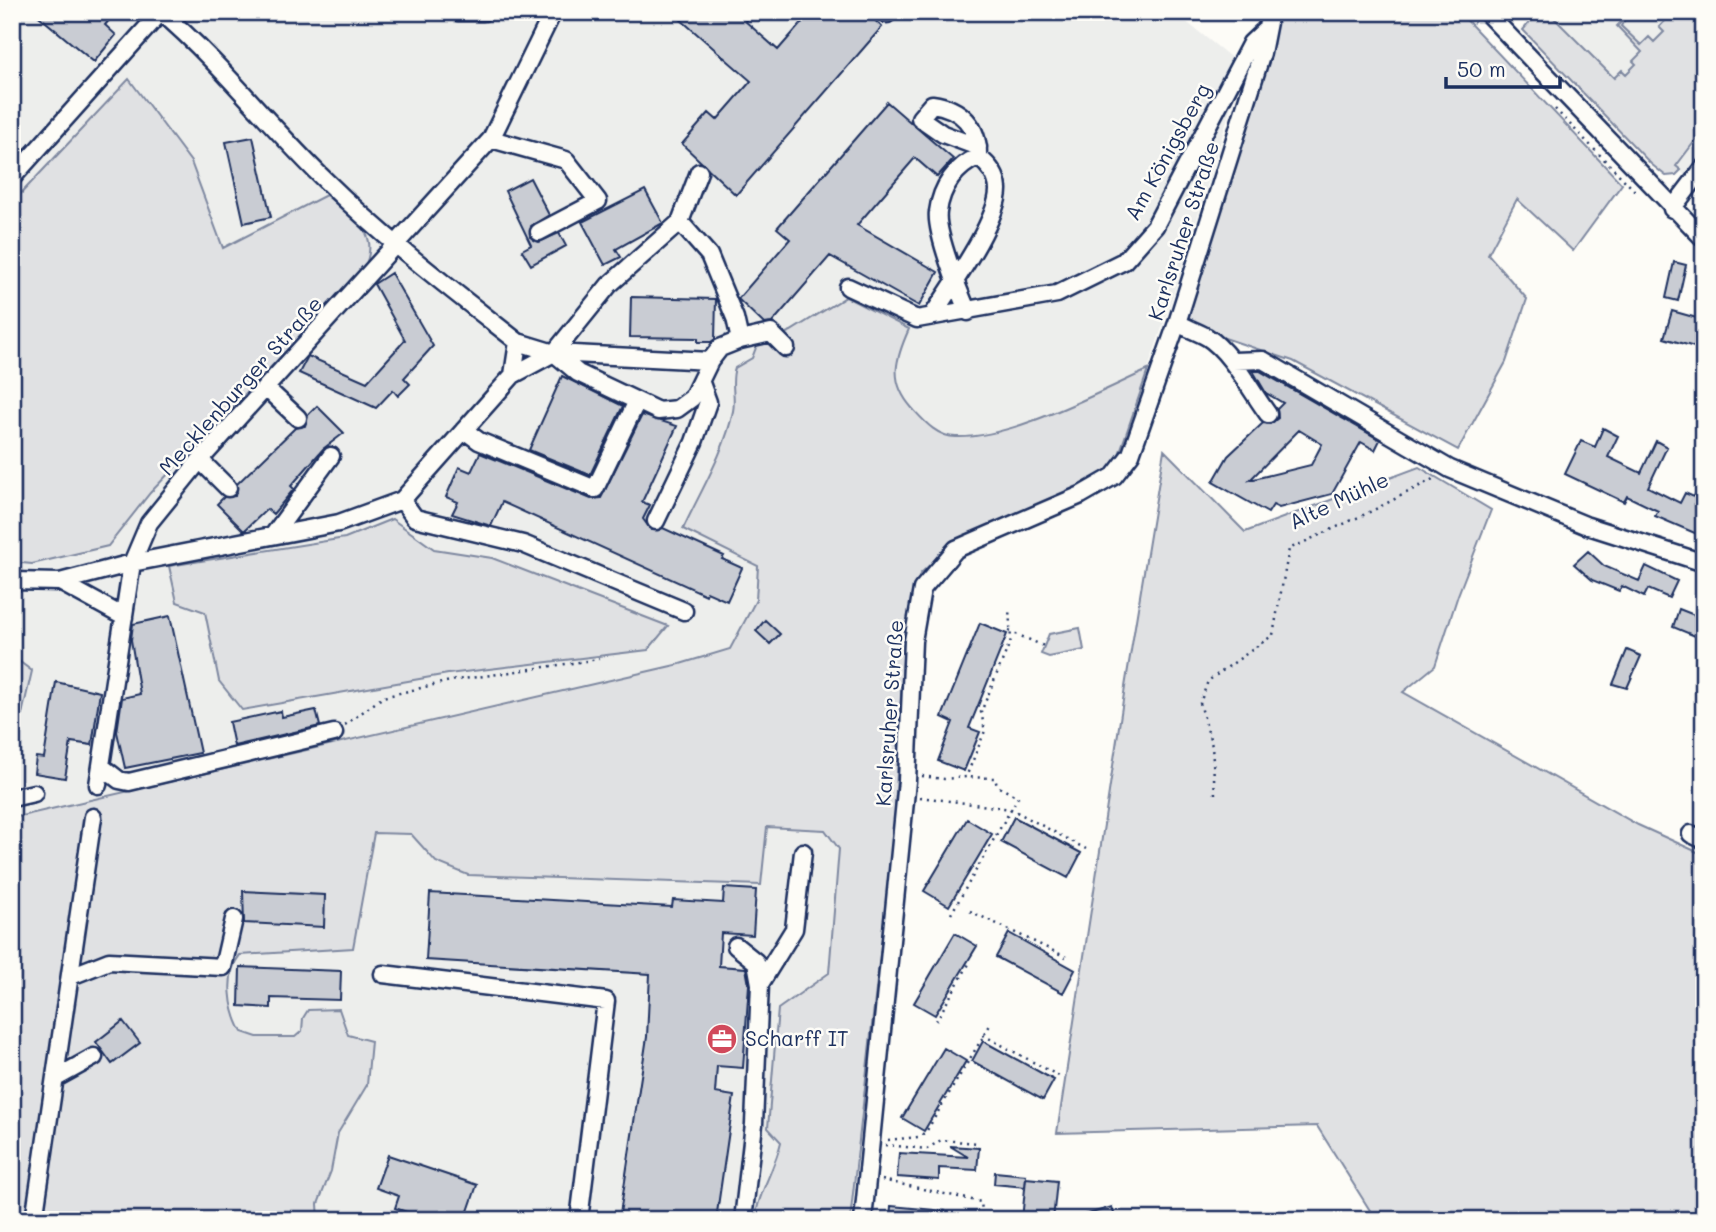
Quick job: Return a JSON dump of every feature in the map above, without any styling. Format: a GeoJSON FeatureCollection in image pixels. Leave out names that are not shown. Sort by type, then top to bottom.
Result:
{"type":"FeatureCollection","features":[{"type":"Feature","properties":{"kind":"street"},"geometry":{"type":"LineString","coordinates":[[12,178],[161,12],[192,38],[324,179],[395,246],[518,342],[554,353],[710,361]]}},
{"type":"Feature","properties":{"kind":"street"},"geometry":{"type":"LineString","coordinates":[[458,12],[483,12]]}},
{"type":"Feature","properties":{"kind":"street","name":"Mecklenburger Straße"},"geometry":{"type":"LineString","coordinates":[[98,785],[132,562],[149,523],[200,460],[491,139],[554,12]]}},
{"type":"Feature","properties":{"kind":"street"},"geometry":{"type":"LineString","coordinates":[[1486,12],[1672,209],[1704,239]]}},
{"type":"Feature","properties":{"kind":"street","name":"Am Königsberg"},"geometry":{"type":"LineString","coordinates":[[848,287],[917,319],[1057,294],[1124,261],[1155,226],[1251,43],[1268,20]]}},
{"type":"Feature","properties":{"kind":"street","name":"Karlsruher Straße"},"geometry":{"type":"LineString","coordinates":[[863,1220],[907,781],[913,641],[922,589],[956,549],[1082,495],[1115,475],[1131,454],[1177,323],[1262,53],[1268,20]]}},
{"type":"Feature","properties":{"kind":"street"},"geometry":{"type":"LineString","coordinates":[[491,139],[566,160],[598,201],[539,232]]}},
{"type":"Feature","properties":{"kind":"street"},"geometry":{"type":"LineString","coordinates":[[932,316],[955,281],[992,217],[998,189],[990,166],[978,152],[960,164],[945,191],[937,214],[955,281],[968,312]]}},
{"type":"Feature","properties":{"kind":"street"},"geometry":{"type":"LineString","coordinates":[[1672,209],[1704,167]]}},
{"type":"Feature","properties":{"kind":"street"},"geometry":{"type":"LineString","coordinates":[[12,581],[60,582],[132,562],[339,523],[402,500],[513,375],[554,353],[609,285],[680,222],[699,172]]}},
{"type":"Feature","properties":{"kind":"street"},"geometry":{"type":"LineString","coordinates":[[680,222],[709,254],[736,318],[740,340]]}},
{"type":"Feature","properties":{"kind":"street"},"geometry":{"type":"LineString","coordinates":[[1177,323],[1209,338],[1233,360],[1243,381],[1268,414]]}},
{"type":"Feature","properties":{"kind":"street"},"geometry":{"type":"LineString","coordinates":[[554,353],[578,373],[658,411],[677,409],[692,398],[710,361],[720,348],[771,333],[786,348]]}},
{"type":"Feature","properties":{"kind":"street"},"geometry":{"type":"LineString","coordinates":[[513,375],[518,342]]}},
{"type":"Feature","properties":{"kind":"street"},"geometry":{"type":"LineString","coordinates":[[1233,360],[1263,360],[1450,469],[1585,525],[1704,563]]}},
{"type":"Feature","properties":{"kind":"street"},"geometry":{"type":"LineString","coordinates":[[656,521],[694,442],[708,402],[701,383]]}},
{"type":"Feature","properties":{"kind":"street"},"geometry":{"type":"LineString","coordinates":[[266,388],[298,418]]}},
{"type":"Feature","properties":{"kind":"street"},"geometry":{"type":"LineString","coordinates":[[464,430],[479,441],[595,489],[637,401]]}},
{"type":"Feature","properties":{"kind":"street"},"geometry":{"type":"LineString","coordinates":[[274,534],[331,456]]}},
{"type":"Feature","properties":{"kind":"street"},"geometry":{"type":"LineString","coordinates":[[200,460],[228,488]]}},
{"type":"Feature","properties":{"kind":"street"},"geometry":{"type":"LineString","coordinates":[[402,500],[415,517],[523,544],[684,611]]}},
{"type":"Feature","properties":{"kind":"street"},"geometry":{"type":"LineString","coordinates":[[60,582],[124,617]]}},
{"type":"Feature","properties":{"kind":"street"},"geometry":{"type":"LineString","coordinates":[[101,766],[119,780],[129,782],[334,733]]}},
{"type":"Feature","properties":{"kind":"street"},"geometry":{"type":"LineString","coordinates":[[12,798],[34,793]]}},
{"type":"Feature","properties":{"kind":"street"},"geometry":{"type":"LineString","coordinates":[[34,1220],[93,817]]}},
{"type":"Feature","properties":{"kind":"street"},"geometry":{"type":"LineString","coordinates":[[760,984],[794,929],[803,852]]}},
{"type":"Feature","properties":{"kind":"street"},"geometry":{"type":"LineString","coordinates":[[71,976],[109,961],[223,967],[234,919]]}},
{"type":"Feature","properties":{"kind":"street"},"geometry":{"type":"LineString","coordinates":[[736,946],[756,962],[760,984],[754,1124],[743,1220]]}},
{"type":"Feature","properties":{"kind":"street"},"geometry":{"type":"LineString","coordinates":[[383,974],[606,1001],[579,1220]]}},
{"type":"Feature","properties":{"kind":"street"},"geometry":{"type":"LineString","coordinates":[[56,1078],[94,1057]]}},
{"type":"Feature","properties":{"kind":"path","name":"Alte Mühle"},"geometry":{"type":"LineString","coordinates":[[1214,794],[1212,746],[1200,703],[1208,681],[1273,635],[1289,549],[1372,511],[1436,477]]}},
{"type":"Feature","properties":{"kind":"path"},"geometry":{"type":"LineString","coordinates":[[967,777],[985,731],[981,712],[1011,640],[1009,609]]}},
{"type":"Feature","properties":{"kind":"path"},"geometry":{"type":"LineString","coordinates":[[1009,631],[1044,646]]}},
{"type":"Feature","properties":{"kind":"path"},"geometry":{"type":"LineString","coordinates":[[12,637],[17,641]]}},
{"type":"Feature","properties":{"kind":"path"},"geometry":{"type":"LineString","coordinates":[[334,733],[383,697],[450,681],[599,659]]}},
{"type":"Feature","properties":{"kind":"path"},"geometry":{"type":"LineString","coordinates":[[911,775],[944,779],[995,778],[998,786],[1018,797],[951,914]]}},
{"type":"Feature","properties":{"kind":"path"},"geometry":{"type":"LineString","coordinates":[[910,795],[1012,809],[1086,849]]}},
{"type":"Feature","properties":{"kind":"path"},"geometry":{"type":"LineString","coordinates":[[970,911],[1066,957]]}},
{"type":"Feature","properties":{"kind":"path"},"geometry":{"type":"LineString","coordinates":[[936,1021],[969,964]]}},
{"type":"Feature","properties":{"kind":"path"},"geometry":{"type":"LineString","coordinates":[[979,1143],[941,1140],[927,1149],[882,1142],[918,1137],[926,1132],[990,1025]]}},
{"type":"Feature","properties":{"kind":"path"},"geometry":{"type":"LineString","coordinates":[[983,1035],[1059,1076]]}},
{"type":"Feature","properties":{"kind":"path"},"geometry":{"type":"LineString","coordinates":[[878,1180],[981,1202],[983,1220]]}},
{"type":"Feature","properties":{"kind":"shaded area"},"geometry":{"type":"Polygon","coordinates":[[[12,12],[1174,12],[1243,67],[1183,266],[1113,472],[955,541],[920,574],[904,638],[894,830],[850,1220],[12,1220],[12,12]]]}},
{"type":"Feature","properties":{"kind":"shaded area"},"geometry":{"type":"Polygon","coordinates":[[[1263,12],[1459,12],[1622,184],[1573,251],[1517,199],[1488,254],[1527,299],[1506,362],[1458,450],[1293,361],[1171,320],[1255,49],[1263,12]]]}},
{"type":"Feature","properties":{"kind":"shaded area"},"geometry":{"type":"Polygon","coordinates":[[[1515,12],[1704,12],[1654,160],[1515,12]]]}},
{"type":"Feature","properties":{"kind":"shaded area"},"geometry":{"type":"Polygon","coordinates":[[[1538,12],[1557,12],[1553,17],[1614,78],[1622,70],[1626,74],[1636,64],[1633,61],[1642,52],[1617,26],[1627,16],[1621,26],[1641,45],[1649,37],[1654,42],[1664,32],[1659,27],[1667,19],[1660,12],[1704,12],[1704,129],[1676,166],[1681,170],[1676,175],[1666,176],[1651,164],[1523,30],[1538,12]]]}},
{"type":"Feature","properties":{"kind":"shaded area"},"geometry":{"type":"Polygon","coordinates":[[[129,79],[191,162],[223,248],[326,195],[362,227],[369,246],[368,257],[363,271],[150,493],[108,546],[32,564],[12,562],[12,203],[129,79]]]}},
{"type":"Feature","properties":{"kind":"shaded area"},"geometry":{"type":"Polygon","coordinates":[[[1704,129],[1704,193],[1675,166],[1704,129]]]}},
{"type":"Feature","properties":{"kind":"shaded area"},"geometry":{"type":"Polygon","coordinates":[[[846,297],[909,329],[898,360],[897,379],[900,388],[904,398],[926,423],[949,436],[978,436],[1027,423],[1148,370],[1113,472],[955,541],[920,574],[904,638],[894,830],[850,1220],[755,1220],[759,1200],[781,1142],[768,1128],[778,1009],[829,973],[839,849],[825,830],[767,827],[761,885],[468,875],[436,862],[411,834],[374,833],[353,948],[240,955],[230,982],[234,1014],[242,1032],[257,1037],[295,1037],[302,1031],[303,1018],[308,1010],[339,1009],[348,1035],[371,1041],[367,1085],[338,1133],[331,1171],[318,1204],[319,1220],[12,1220],[12,818],[680,664],[730,649],[756,600],[758,566],[683,529],[718,457],[729,426],[734,406],[735,368],[752,358],[757,345],[791,331],[846,297]]]}},
{"type":"Feature","properties":{"kind":"shaded area"},"geometry":{"type":"Polygon","coordinates":[[[1164,450],[1245,532],[1419,467],[1491,510],[1458,595],[1435,666],[1403,692],[1638,825],[1704,855],[1703,1220],[1376,1220],[1317,1126],[1057,1133],[1164,450]]]}},
{"type":"Feature","properties":{"kind":"shaded area"},"geometry":{"type":"Polygon","coordinates":[[[392,519],[434,549],[492,558],[668,626],[648,650],[448,674],[242,710],[219,681],[205,612],[177,602],[169,566],[345,538],[392,519]]]}},
{"type":"Feature","properties":{"kind":"shaded area"},"geometry":{"type":"Polygon","coordinates":[[[1080,628],[1084,650],[1049,657],[1041,654],[1049,634],[1080,628]]]}},
{"type":"Feature","properties":{"kind":"shaded area"},"geometry":{"type":"Polygon","coordinates":[[[12,656],[32,671],[12,758],[12,656]]]}},
{"type":"Feature","properties":{"kind":"building"},"geometry":{"type":"Polygon","coordinates":[[[34,12],[116,12],[105,25],[116,35],[94,62],[34,12]]]}},
{"type":"Feature","properties":{"kind":"building"},"geometry":{"type":"Polygon","coordinates":[[[672,12],[753,12],[745,21],[778,50],[811,12],[866,12],[882,27],[736,195],[682,144],[709,113],[717,120],[751,81],[672,12]]]}},
{"type":"Feature","properties":{"kind":"building"},"geometry":{"type":"Polygon","coordinates":[[[887,102],[953,159],[937,177],[915,158],[857,225],[938,272],[919,306],[830,256],[772,323],[764,324],[738,299],[790,239],[777,228],[887,102]]]}},
{"type":"Feature","properties":{"kind":"building"},"geometry":{"type":"Polygon","coordinates":[[[253,137],[271,217],[244,223],[226,142],[253,137]]]}},
{"type":"Feature","properties":{"kind":"building"},"geometry":{"type":"Polygon","coordinates":[[[530,178],[549,215],[531,226],[530,237],[539,242],[559,233],[566,246],[531,265],[522,250],[531,245],[505,191],[530,178]]]}},
{"type":"Feature","properties":{"kind":"building"},"geometry":{"type":"Polygon","coordinates":[[[645,190],[663,223],[616,249],[621,257],[605,265],[582,222],[645,190]]]}},
{"type":"Feature","properties":{"kind":"building"},"geometry":{"type":"Polygon","coordinates":[[[1674,262],[1686,265],[1678,301],[1666,298],[1674,262]]]}},
{"type":"Feature","properties":{"kind":"building"},"geometry":{"type":"Polygon","coordinates":[[[391,273],[433,346],[404,378],[410,384],[398,396],[393,390],[376,408],[299,373],[308,356],[367,382],[405,340],[374,284],[391,273]]]}},
{"type":"Feature","properties":{"kind":"building"},"geometry":{"type":"Polygon","coordinates":[[[631,297],[716,299],[715,339],[711,342],[698,342],[698,338],[630,337],[631,297]]]}},
{"type":"Feature","properties":{"kind":"building"},"geometry":{"type":"Polygon","coordinates":[[[1672,311],[1704,320],[1701,349],[1664,338],[1672,311]]]}},
{"type":"Feature","properties":{"kind":"building"},"geometry":{"type":"Polygon","coordinates":[[[1253,371],[1260,371],[1380,440],[1375,450],[1361,442],[1332,494],[1279,508],[1273,505],[1268,513],[1213,482],[1228,456],[1263,423],[1270,424],[1278,418],[1277,409],[1283,403],[1266,393],[1253,371]],[[1299,430],[1250,480],[1311,465],[1322,444],[1299,430]]]}},
{"type":"Feature","properties":{"kind":"building"},"geometry":{"type":"Polygon","coordinates":[[[562,376],[623,406],[590,475],[529,450],[562,376]]]}},
{"type":"Feature","properties":{"kind":"building"},"geometry":{"type":"Polygon","coordinates":[[[317,406],[344,433],[323,449],[291,486],[294,489],[273,514],[267,509],[244,531],[217,504],[224,497],[235,496],[237,484],[295,428],[305,426],[308,415],[317,406]]]}},
{"type":"Feature","properties":{"kind":"building"},"geometry":{"type":"Polygon","coordinates":[[[642,415],[677,426],[642,502],[650,505],[643,519],[651,530],[663,528],[724,556],[722,559],[742,568],[727,601],[707,592],[706,595],[502,502],[491,526],[452,514],[458,502],[446,497],[459,467],[471,472],[480,453],[591,499],[601,498],[642,415]]]}},
{"type":"Feature","properties":{"kind":"building"},"geometry":{"type":"Polygon","coordinates":[[[1603,428],[1618,436],[1608,457],[1641,473],[1656,441],[1667,447],[1648,487],[1680,503],[1685,493],[1694,497],[1704,477],[1704,537],[1655,516],[1658,511],[1627,496],[1624,502],[1565,474],[1581,441],[1595,447],[1603,428]]]}},
{"type":"Feature","properties":{"kind":"building"},"geometry":{"type":"Polygon","coordinates":[[[1588,551],[1604,566],[1639,581],[1646,566],[1677,581],[1669,598],[1648,589],[1644,597],[1622,586],[1619,591],[1592,580],[1574,564],[1588,551]]]}},
{"type":"Feature","properties":{"kind":"building"},"geometry":{"type":"Polygon","coordinates":[[[1679,609],[1702,618],[1695,636],[1673,627],[1679,609]]]}},
{"type":"Feature","properties":{"kind":"building"},"geometry":{"type":"Polygon","coordinates":[[[170,616],[200,753],[125,768],[117,732],[122,698],[140,694],[131,640],[133,624],[170,616]]]}},
{"type":"Feature","properties":{"kind":"building"},"geometry":{"type":"Polygon","coordinates":[[[765,620],[780,634],[770,644],[756,631],[765,620]]]}},
{"type":"Feature","properties":{"kind":"building"},"geometry":{"type":"Polygon","coordinates":[[[980,623],[1007,634],[969,728],[980,732],[964,771],[938,761],[953,722],[942,717],[980,623]]]}},
{"type":"Feature","properties":{"kind":"building"},"geometry":{"type":"Polygon","coordinates":[[[1627,650],[1641,656],[1627,688],[1613,684],[1627,650]]]}},
{"type":"Feature","properties":{"kind":"building"},"geometry":{"type":"Polygon","coordinates":[[[56,682],[100,692],[92,745],[71,742],[65,778],[34,773],[36,757],[44,758],[56,682]]]}},
{"type":"Feature","properties":{"kind":"building"},"geometry":{"type":"Polygon","coordinates":[[[316,710],[320,726],[234,746],[229,722],[281,711],[282,717],[316,710]]]}},
{"type":"Feature","properties":{"kind":"building"},"geometry":{"type":"Polygon","coordinates":[[[1014,817],[1081,853],[1068,878],[1001,842],[1014,817]]]}},
{"type":"Feature","properties":{"kind":"building"},"geometry":{"type":"Polygon","coordinates":[[[967,819],[992,834],[949,906],[924,891],[967,819]]]}},
{"type":"Feature","properties":{"kind":"building"},"geometry":{"type":"Polygon","coordinates":[[[724,888],[756,890],[753,935],[721,933],[719,966],[746,968],[749,985],[743,1068],[717,1066],[715,1093],[734,1096],[716,1220],[619,1220],[647,1037],[650,974],[426,960],[430,893],[672,907],[673,900],[723,903],[724,888]]]}},
{"type":"Feature","properties":{"kind":"building"},"geometry":{"type":"Polygon","coordinates":[[[243,891],[325,895],[324,927],[244,923],[243,891]]]}},
{"type":"Feature","properties":{"kind":"building"},"geometry":{"type":"Polygon","coordinates":[[[955,933],[977,946],[935,1015],[914,1003],[955,933]]]}},
{"type":"Feature","properties":{"kind":"building"},"geometry":{"type":"Polygon","coordinates":[[[1009,933],[1075,970],[1063,993],[996,957],[1009,933]]]}},
{"type":"Feature","properties":{"kind":"building"},"geometry":{"type":"Polygon","coordinates":[[[240,967],[341,971],[340,1000],[271,998],[271,1008],[239,1006],[240,967]]]}},
{"type":"Feature","properties":{"kind":"building"},"geometry":{"type":"Polygon","coordinates":[[[123,1021],[140,1043],[112,1064],[96,1042],[123,1021]]]}},
{"type":"Feature","properties":{"kind":"building"},"geometry":{"type":"Polygon","coordinates":[[[983,1041],[1054,1080],[1043,1100],[972,1061],[983,1041]]]}},
{"type":"Feature","properties":{"kind":"building"},"geometry":{"type":"Polygon","coordinates":[[[944,1048],[966,1061],[924,1131],[902,1118],[944,1048]]]}},
{"type":"Feature","properties":{"kind":"building"},"geometry":{"type":"Polygon","coordinates":[[[950,1146],[979,1148],[977,1170],[939,1168],[939,1180],[897,1177],[899,1153],[968,1157],[950,1146]]]}},
{"type":"Feature","properties":{"kind":"building"},"geometry":{"type":"Polygon","coordinates":[[[388,1155],[477,1185],[465,1220],[414,1220],[416,1215],[395,1208],[399,1196],[376,1188],[388,1155]]]}},
{"type":"Feature","properties":{"kind":"building"},"geometry":{"type":"Polygon","coordinates":[[[995,1172],[1026,1175],[1025,1187],[994,1184],[995,1172]]]}},
{"type":"Feature","properties":{"kind":"building"},"geometry":{"type":"Polygon","coordinates":[[[1026,1178],[1057,1181],[1053,1220],[1022,1220],[1026,1178]]]}},
{"type":"Feature","properties":{"kind":"building"},"geometry":{"type":"Polygon","coordinates":[[[891,1206],[945,1211],[944,1220],[890,1220],[891,1206]]]}},
{"type":"Feature","properties":{"kind":"building"},"geometry":{"type":"Polygon","coordinates":[[[1112,1207],[1116,1220],[1079,1220],[1078,1217],[1112,1207]]]}},
{"type":"Feature","properties":{"kind":"place","name":"Scharff IT"},"geometry":{"type":"Point","coordinates":[722,1039]}}]}
